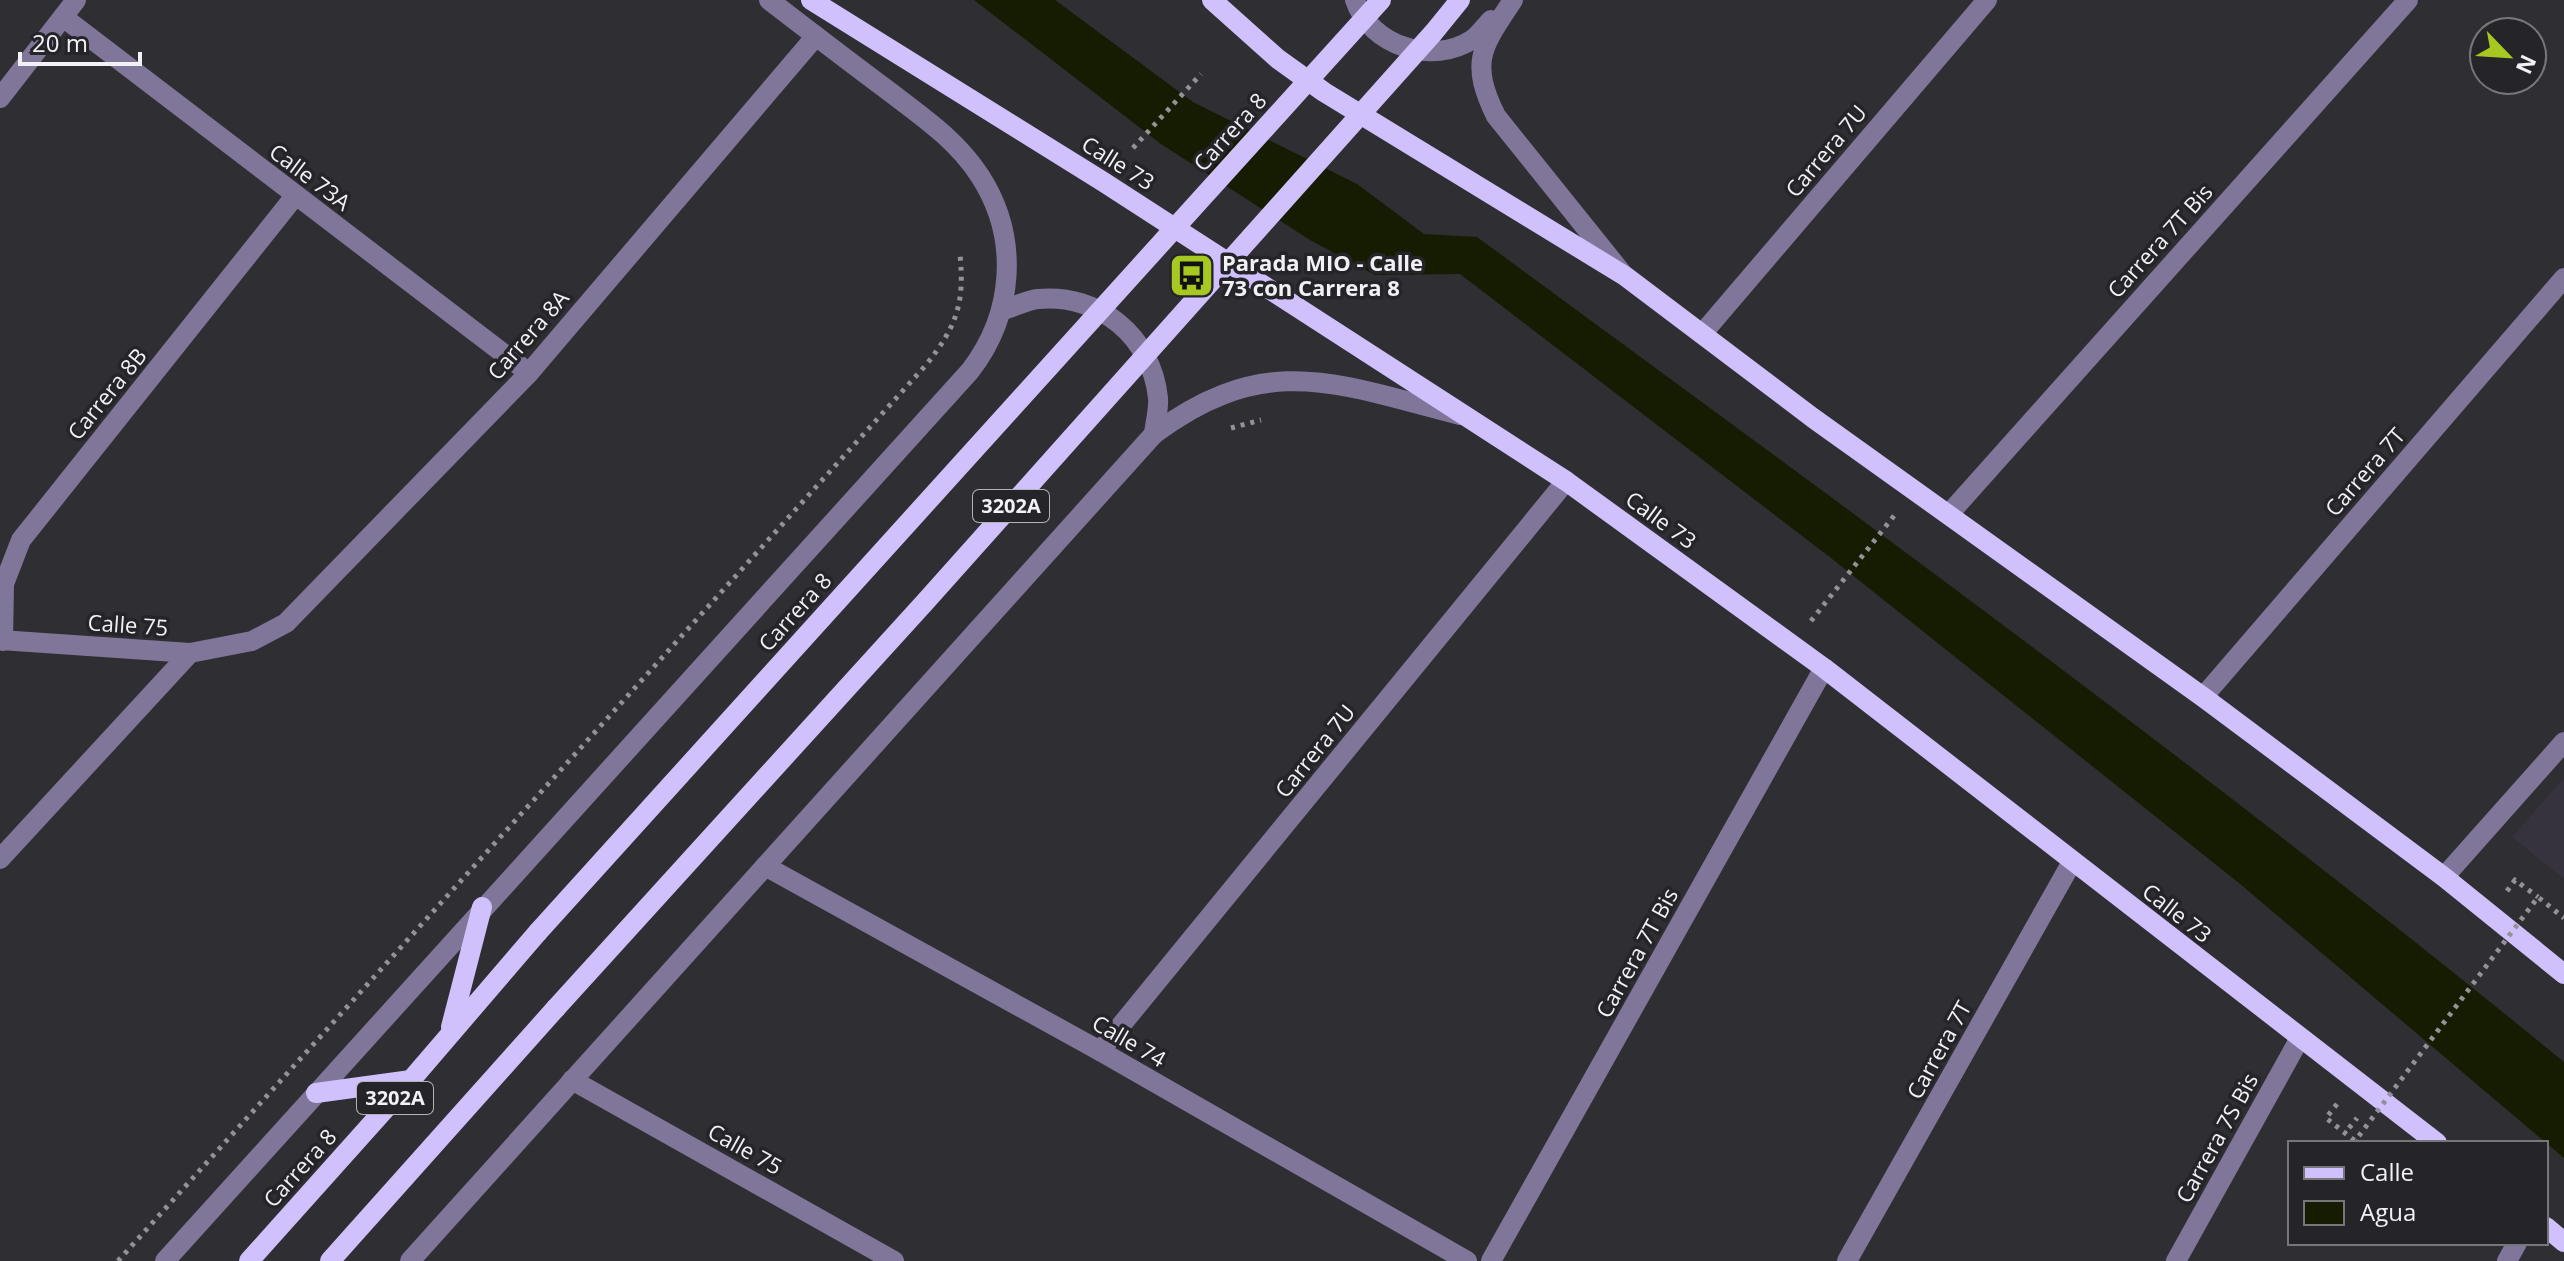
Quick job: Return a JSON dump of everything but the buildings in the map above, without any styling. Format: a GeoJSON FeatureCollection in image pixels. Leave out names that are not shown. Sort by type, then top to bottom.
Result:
{"type":"FeatureCollection","features":[{"type":"Feature","properties":{"kind":"main road","name":"Calle 73"},"geometry":{"type":"LineString","coordinates":[[811,0],[1102,181],[1566,481],[1824,668],[2434,1141]]}},
{"type":"Feature","properties":{"kind":"main road"},"geometry":{"type":"LineString","coordinates":[[1212,0],[1278,59],[1324,92],[1625,276],[2203,697],[2444,877],[2564,974]]}},
{"type":"Feature","properties":{"kind":"main road","name":"Carrera 8"},"geometry":{"type":"LineString","coordinates":[[249,1261],[538,932],[1381,0]]}},
{"type":"Feature","properties":{"kind":"main road","name":"3202A"},"geometry":{"type":"LineString","coordinates":[[330,1261],[947,577],[1460,0]]}},
{"type":"Feature","properties":{"kind":"main road"},"geometry":{"type":"LineString","coordinates":[[449,1033],[482,907]]}},
{"type":"Feature","properties":{"kind":"main road"},"geometry":{"type":"LineString","coordinates":[[316,1093],[411,1080]]}},
{"type":"Feature","properties":{"kind":"main road"},"geometry":{"type":"LineString","coordinates":[[2548,1229],[2564,1242]]}},
{"type":"Feature","properties":{"kind":"street"},"geometry":{"type":"LineString","coordinates":[[0,98],[76,0]]}},
{"type":"Feature","properties":{"kind":"street","name":"Carrera 8"},"geometry":{"type":"LineString","coordinates":[[165,1261],[984,352],[1003,310],[1007,270],[1005,244],[995,208],[981,177],[946,136],[769,0]]}},
{"type":"Feature","properties":{"kind":"street"},"geometry":{"type":"LineString","coordinates":[[1355,0],[1369,25],[1387,39],[1407,48],[1430,52],[1452,48],[1473,39],[1512,0]]}},
{"type":"Feature","properties":{"kind":"street"},"geometry":{"type":"LineString","coordinates":[[1512,0],[1487,39],[1481,55],[1484,92],[1496,116],[1625,276]]}},
{"type":"Feature","properties":{"kind":"street","name":"Carrera 7U"},"geometry":{"type":"LineString","coordinates":[[1702,334],[1987,0]]}},
{"type":"Feature","properties":{"kind":"street","name":"Carrera 7T Bis"},"geometry":{"type":"LineString","coordinates":[[1949,514],[2408,0]]}},
{"type":"Feature","properties":{"kind":"street","name":"Calle 73A"},"geometry":{"type":"LineString","coordinates":[[63,17],[529,373]]}},
{"type":"Feature","properties":{"kind":"street","name":"Carrera 8A"},"geometry":{"type":"LineString","coordinates":[[252,641],[286,623],[529,373],[816,36]]}},
{"type":"Feature","properties":{"kind":"street","name":"Carrera 8B"},"geometry":{"type":"LineString","coordinates":[[2,640],[4,584],[21,540],[295,196]]}},
{"type":"Feature","properties":{"kind":"street","name":"Carrera 7T"},"geometry":{"type":"LineString","coordinates":[[2203,697],[2564,278]]}},
{"type":"Feature","properties":{"kind":"street"},"geometry":{"type":"LineString","coordinates":[[1003,310],[1037,299],[1072,300],[1105,312],[1133,334],[1151,365],[1159,399],[1154,434]]}},
{"type":"Feature","properties":{"kind":"street"},"geometry":{"type":"LineString","coordinates":[[410,1261],[1154,434],[1201,403],[1226,392],[1296,380],[1339,384],[1465,417]]}},
{"type":"Feature","properties":{"kind":"street","name":"Carrera 7U"},"geometry":{"type":"LineString","coordinates":[[1100,1051],[1566,481]]}},
{"type":"Feature","properties":{"kind":"street","name":"Calle 75"},"geometry":{"type":"LineString","coordinates":[[2,640],[190,653],[252,641]]}},
{"type":"Feature","properties":{"kind":"street"},"geometry":{"type":"LineString","coordinates":[[0,859],[190,653]]}},
{"type":"Feature","properties":{"kind":"street","name":"Carrera 7T Bis"},"geometry":{"type":"LineString","coordinates":[[1491,1261],[1824,668]]}},
{"type":"Feature","properties":{"kind":"street"},"geometry":{"type":"LineString","coordinates":[[2444,877],[2564,742]]}},
{"type":"Feature","properties":{"kind":"street","name":"Carrera 7T"},"geometry":{"type":"LineString","coordinates":[[1847,1261],[2072,862]]}},
{"type":"Feature","properties":{"kind":"street","name":"Calle 74"},"geometry":{"type":"LineString","coordinates":[[765,866],[1100,1051],[1467,1261]]}},
{"type":"Feature","properties":{"kind":"street","name":"Carrera 7S Bis"},"geometry":{"type":"LineString","coordinates":[[2176,1261],[2300,1038]]}},
{"type":"Feature","properties":{"kind":"street","name":"Calle 75"},"geometry":{"type":"LineString","coordinates":[[572,1080],[894,1261]]}},
{"type":"Feature","properties":{"kind":"path"},"geometry":{"type":"LineString","coordinates":[[1133,148],[1201,74]]}},
{"type":"Feature","properties":{"kind":"path"},"geometry":{"type":"LineString","coordinates":[[118,1261],[926,365],[946,340],[956,321],[963,279],[960,255]]}},
{"type":"Feature","properties":{"kind":"path"},"geometry":{"type":"LineString","coordinates":[[1830,597],[1895,514]]}},
{"type":"Feature","properties":{"kind":"path"},"geometry":{"type":"LineString","coordinates":[[2507,891],[2515,880],[2564,918]]}},
{"type":"Feature","properties":{"kind":"path"},"geometry":{"type":"LineString","coordinates":[[2358,1141],[2538,897]]}},
{"type":"Feature","properties":{"kind":"path"},"geometry":{"type":"LineString","coordinates":[[2341,1099],[2326,1118],[2356,1141]]}},
{"type":"Feature","properties":{"kind":"path"},"geometry":{"type":"LineString","coordinates":[[2349,1128],[2359,1114]]}},
{"type":"Feature","properties":{"kind":"shaded area"},"geometry":{"type":"Polygon","coordinates":[[[2564,778],[2564,879],[2512,837],[2564,778]]]}},
{"type":"Feature","properties":{"kind":"water"},"geometry":{"type":"Polygon","coordinates":[[[974,0],[1055,0],[1193,102],[1357,184],[1424,234],[1477,237],[2162,745],[2564,1062],[2564,1158],[2548,1141],[2544,1141],[2239,883],[1831,558],[1460,274],[1375,275],[1310,240],[1161,144],[974,0]]]}},
{"type":"Feature","properties":{"kind":"place","name":"Parada MIO - Calle 73 con Carrera 8"},"geometry":{"type":"Point","coordinates":[1191,276]}}]}
